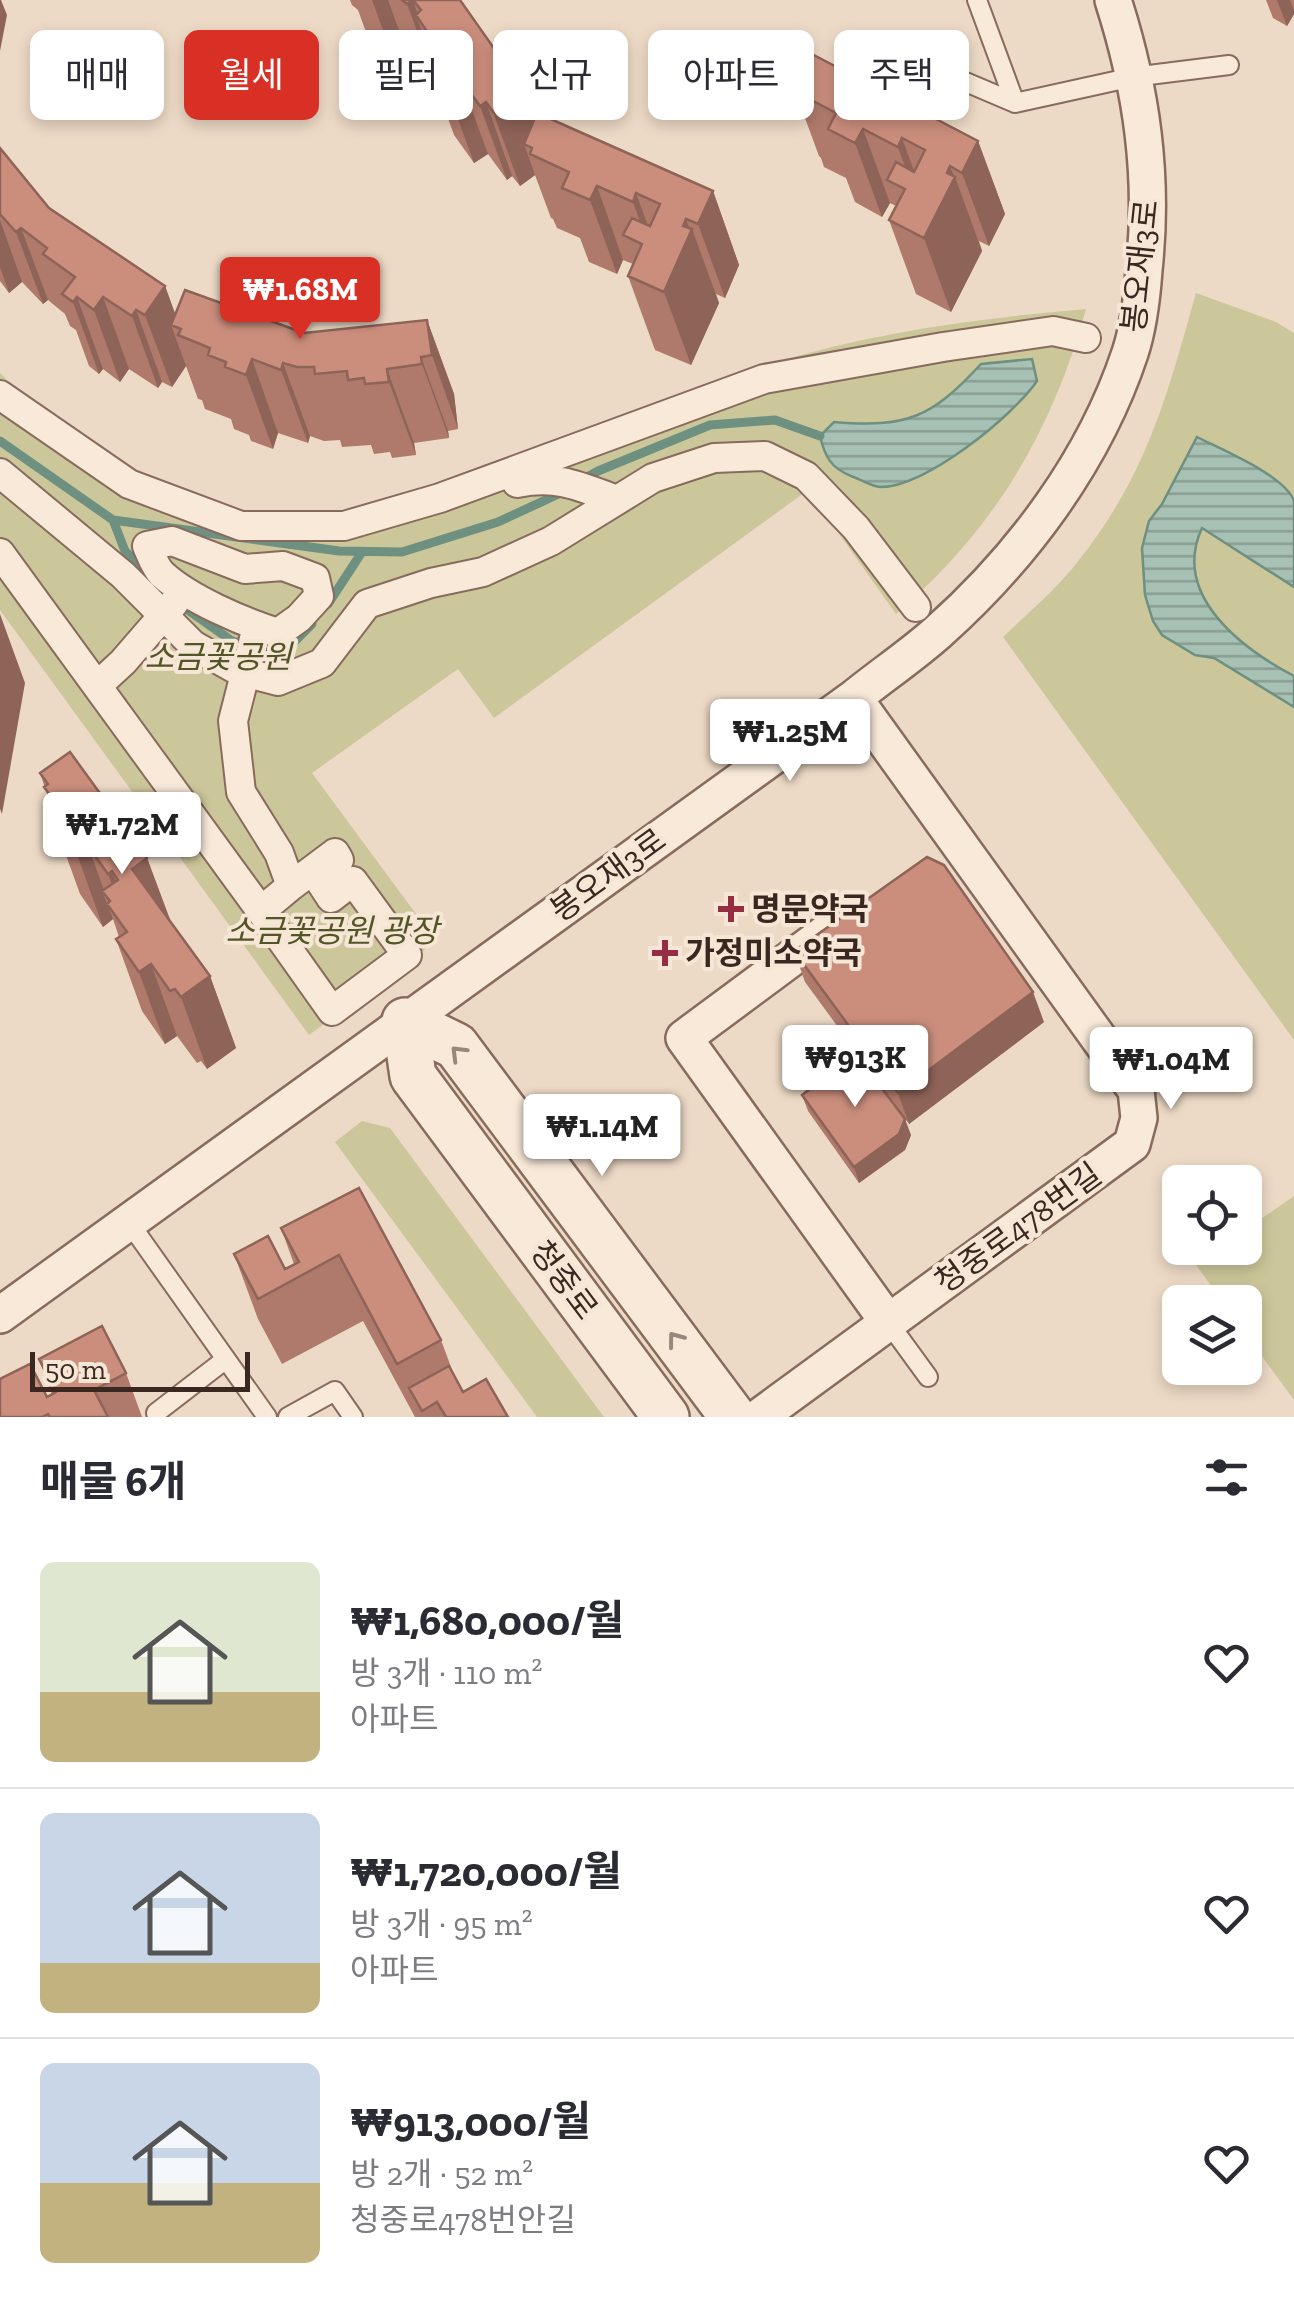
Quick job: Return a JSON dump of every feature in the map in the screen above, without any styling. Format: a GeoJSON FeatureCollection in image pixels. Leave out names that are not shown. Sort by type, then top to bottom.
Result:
{"type":"FeatureCollection","features":[{"type":"Feature","properties":{"kind":"street","name":"봉오재3로"},"geometry":{"type":"LineString","coordinates":[[0,1315],[854,698],[936,634],[1014,555],[1070,478],[1112,402],[1132,349],[1141,304],[1150,213],[1146,154],[1133,78],[1112,0]]}},
{"type":"Feature","properties":{"kind":"street"},"geometry":{"type":"LineString","coordinates":[[0,394],[129,484],[247,526],[344,526],[440,498],[764,379],[1053,331],[1086,338]]}},
{"type":"Feature","properties":{"kind":"street"},"geometry":{"type":"LineString","coordinates":[[0,473],[123,574],[193,644],[248,673],[278,681],[322,663],[366,604],[431,583],[483,572],[551,541],[653,478],[714,458],[766,456],[806,476],[856,528],[916,607]]}},
{"type":"Feature","properties":{"kind":"street"},"geometry":{"type":"LineString","coordinates":[[440,498],[547,478],[616,500]]}},
{"type":"Feature","properties":{"kind":"street"},"geometry":{"type":"LineString","coordinates":[[245,569],[247,526]]}},
{"type":"Feature","properties":{"kind":"street"},"geometry":{"type":"LineString","coordinates":[[172,541],[245,569],[283,566],[315,578],[319,596],[278,633],[258,627],[186,590],[160,572],[147,546],[172,541]]}},
{"type":"Feature","properties":{"kind":"street"},"geometry":{"type":"LineString","coordinates":[[0,553],[337,1018],[412,962],[354,881],[330,898],[316,875],[339,860],[335,854],[260,911]]}},
{"type":"Feature","properties":{"kind":"street"},"geometry":{"type":"LineString","coordinates":[[97,686],[186,590]]}},
{"type":"Feature","properties":{"kind":"street"},"geometry":{"type":"LineString","coordinates":[[258,627],[233,721],[241,792],[279,853],[292,886]]}},
{"type":"Feature","properties":{"kind":"street","name":"청중로478번길"},"geometry":{"type":"LineString","coordinates":[[759,1417],[1132,1144],[1138,1118],[1136,1090],[854,698]]}},
{"type":"Feature","properties":{"kind":"street"},"geometry":{"type":"LineString","coordinates":[[921,863],[953,840]]}},
{"type":"Feature","properties":{"kind":"street"},"geometry":{"type":"LineString","coordinates":[[858,910],[684,1038],[888,1322]]}},
{"type":"Feature","properties":{"kind":"street","name":"청중로"},"geometry":{"type":"LineString","coordinates":[[405,1020],[413,1076],[666,1417]]}},
{"type":"Feature","properties":{"kind":"street","name":"청중로"},"geometry":{"type":"LineString","coordinates":[[405,1020],[456,1046],[734,1417]]}},
{"type":"Feature","properties":{"kind":"lane"},"geometry":{"type":"LineString","coordinates":[[977,0],[1015,103]]}},
{"type":"Feature","properties":{"kind":"lane"},"geometry":{"type":"LineString","coordinates":[[969,83],[1015,103],[1133,78],[1228,65]]}},
{"type":"Feature","properties":{"kind":"lane"},"geometry":{"type":"LineString","coordinates":[[128,1221],[267,1417]]}},
{"type":"Feature","properties":{"kind":"lane"},"geometry":{"type":"LineString","coordinates":[[888,1322],[928,1377]]}},
{"type":"Feature","properties":{"kind":"lane"},"geometry":{"type":"LineString","coordinates":[[156,1413],[226,1359]]}},
{"type":"Feature","properties":{"kind":"lane"},"geometry":{"type":"LineString","coordinates":[[288,1417],[335,1391],[353,1417]]}},
{"type":"Feature","properties":{"kind":"green space"},"geometry":{"type":"Polygon","coordinates":[[[1196,293],[1276,322],[1294,333],[1294,1040],[1003,637],[1071,570],[1122,496],[1152,433],[1196,293]]]}},
{"type":"Feature","properties":{"kind":"green space","name":"소금꽃공원"},"geometry":{"type":"Polygon","coordinates":[[[1086,309],[1056,397],[1015,476],[962,548],[896,614],[808,490],[494,718],[458,669],[312,773],[436,941],[309,1035],[0,610],[0,373],[77,438],[168,488],[216,505],[266,515],[317,518],[394,503],[660,401],[811,352],[928,328],[1086,309]]]}},
{"type":"Feature","properties":{"kind":"green space"},"geometry":{"type":"Polygon","coordinates":[[[362,1121],[390,1128],[604,1417],[537,1417],[335,1142],[362,1121]]]}},
{"type":"Feature","properties":{"kind":"green space"},"geometry":{"type":"Polygon","coordinates":[[[1294,1196],[1294,1400],[1262,1356],[1262,1285],[1211,1285],[1196,1265],[1262,1265],[1262,1218],[1294,1196]]]}},
{"type":"Feature","properties":{"kind":"shaded area"},"geometry":{"type":"Polygon","coordinates":[[[1032,359],[1037,381],[1025,396],[989,430],[920,476],[877,487],[838,469],[827,456],[820,436],[834,422],[899,421],[932,408],[981,364],[1032,359]]]}},
{"type":"Feature","properties":{"kind":"shaded area"},"geometry":{"type":"Polygon","coordinates":[[[1197,437],[1266,473],[1294,501],[1294,587],[1202,528],[1195,552],[1196,575],[1216,617],[1233,635],[1294,676],[1294,707],[1214,658],[1195,655],[1162,635],[1153,621],[1145,595],[1142,548],[1149,521],[1197,437]]]}},
{"type":"Feature","properties":{"kind":"building"},"geometry":{"type":"Polygon","coordinates":[[[413,0],[460,0],[493,47],[493,112],[486,102],[480,106],[473,96],[473,30],[426,30],[416,15],[421,10],[413,0]]]}},
{"type":"Feature","properties":{"kind":"building"},"geometry":{"type":"Polygon","coordinates":[[[814,55],[834,66],[834,112],[814,101],[814,55]]]}},
{"type":"Feature","properties":{"kind":"building"},"geometry":{"type":"Polygon","coordinates":[[[834,117],[938,120],[978,141],[962,173],[950,166],[947,173],[955,177],[924,238],[889,220],[905,189],[887,180],[896,162],[914,172],[925,150],[902,138],[898,147],[863,129],[855,143],[828,129],[834,117]]]}},
{"type":"Feature","properties":{"kind":"building"},"geometry":{"type":"Polygon","coordinates":[[[534,120],[553,120],[713,191],[698,224],[686,219],[683,226],[692,229],[664,292],[628,276],[642,244],[623,235],[632,218],[650,226],[660,204],[636,193],[633,202],[597,186],[590,200],[562,188],[569,172],[530,154],[532,148],[524,144],[534,120]]]}},
{"type":"Feature","properties":{"kind":"building"},"geometry":{"type":"Polygon","coordinates":[[[0,148],[49,208],[165,286],[145,315],[136,310],[132,316],[103,297],[94,310],[77,297],[73,302],[62,294],[75,277],[43,254],[47,248],[21,228],[16,232],[0,214],[0,148]]]}},
{"type":"Feature","properties":{"kind":"building"},"geometry":{"type":"Polygon","coordinates":[[[185,290],[304,333],[427,320],[432,355],[421,357],[422,364],[387,369],[389,382],[365,384],[364,378],[348,380],[347,371],[315,374],[314,367],[283,363],[281,370],[252,359],[246,375],[208,355],[210,348],[178,335],[181,329],[171,325],[185,290]]]}},
{"type":"Feature","properties":{"kind":"building"},"geometry":{"type":"Polygon","coordinates":[[[70,752],[147,858],[132,869],[210,976],[181,997],[175,989],[170,991],[151,964],[139,972],[116,939],[127,932],[102,891],[118,880],[112,871],[108,874],[88,846],[77,854],[54,822],[64,814],[44,787],[48,784],[40,773],[70,752]]]}},
{"type":"Feature","properties":{"kind":"building"},"geometry":{"type":"Polygon","coordinates":[[[927,857],[944,865],[1033,992],[898,1093],[794,951],[927,857]]]}},
{"type":"Feature","properties":{"kind":"building"},"geometry":{"type":"Polygon","coordinates":[[[856,1054],[905,1119],[899,1134],[854,1167],[802,1095],[856,1054]]]}},
{"type":"Feature","properties":{"kind":"building"},"geometry":{"type":"Polygon","coordinates":[[[359,1188],[441,1340],[397,1364],[339,1255],[258,1299],[234,1254],[268,1236],[285,1269],[299,1262],[281,1228],[359,1188]]]}},
{"type":"Feature","properties":{"kind":"building"},"geometry":{"type":"Polygon","coordinates":[[[102,1326],[126,1373],[94,1390],[108,1417],[0,1417],[0,1379],[30,1364],[47,1397],[56,1392],[39,1359],[102,1326]]]}},
{"type":"Feature","properties":{"kind":"building"},"geometry":{"type":"Polygon","coordinates":[[[449,1366],[463,1392],[486,1379],[508,1417],[446,1417],[437,1402],[422,1411],[409,1388],[449,1366]]]}},
{"type":"Feature","properties":{"kind":"waterway"},"geometry":{"type":"LineString","coordinates":[[582,480],[710,425],[775,420],[820,436]]}},
{"type":"Feature","properties":{"kind":"waterway"},"geometry":{"type":"LineString","coordinates":[[0,441],[113,520],[339,551],[402,552],[498,522],[565,491]]}},
{"type":"Feature","properties":{"kind":"waterway"},"geometry":{"type":"LineString","coordinates":[[113,520],[125,551],[149,575]]}},
{"type":"Feature","properties":{"kind":"waterway"},"geometry":{"type":"LineString","coordinates":[[328,604],[362,552]]}},
{"type":"Feature","properties":{"kind":"waterway"},"geometry":{"type":"LineString","coordinates":[[178,603],[232,641],[283,653],[312,624]]}},
{"type":"Feature","properties":{"kind":"place","name":"명문약국"},"geometry":{"type":"Point","coordinates":[731,909]}},
{"type":"Feature","properties":{"kind":"place","name":"가정미소약국"},"geometry":{"type":"Point","coordinates":[665,953]}},
{"type":"Feature","properties":{"kind":"park label","name":"소금꽃공원 광장"},"geometry":{"type":"Point","coordinates":[332,931]}}]}
